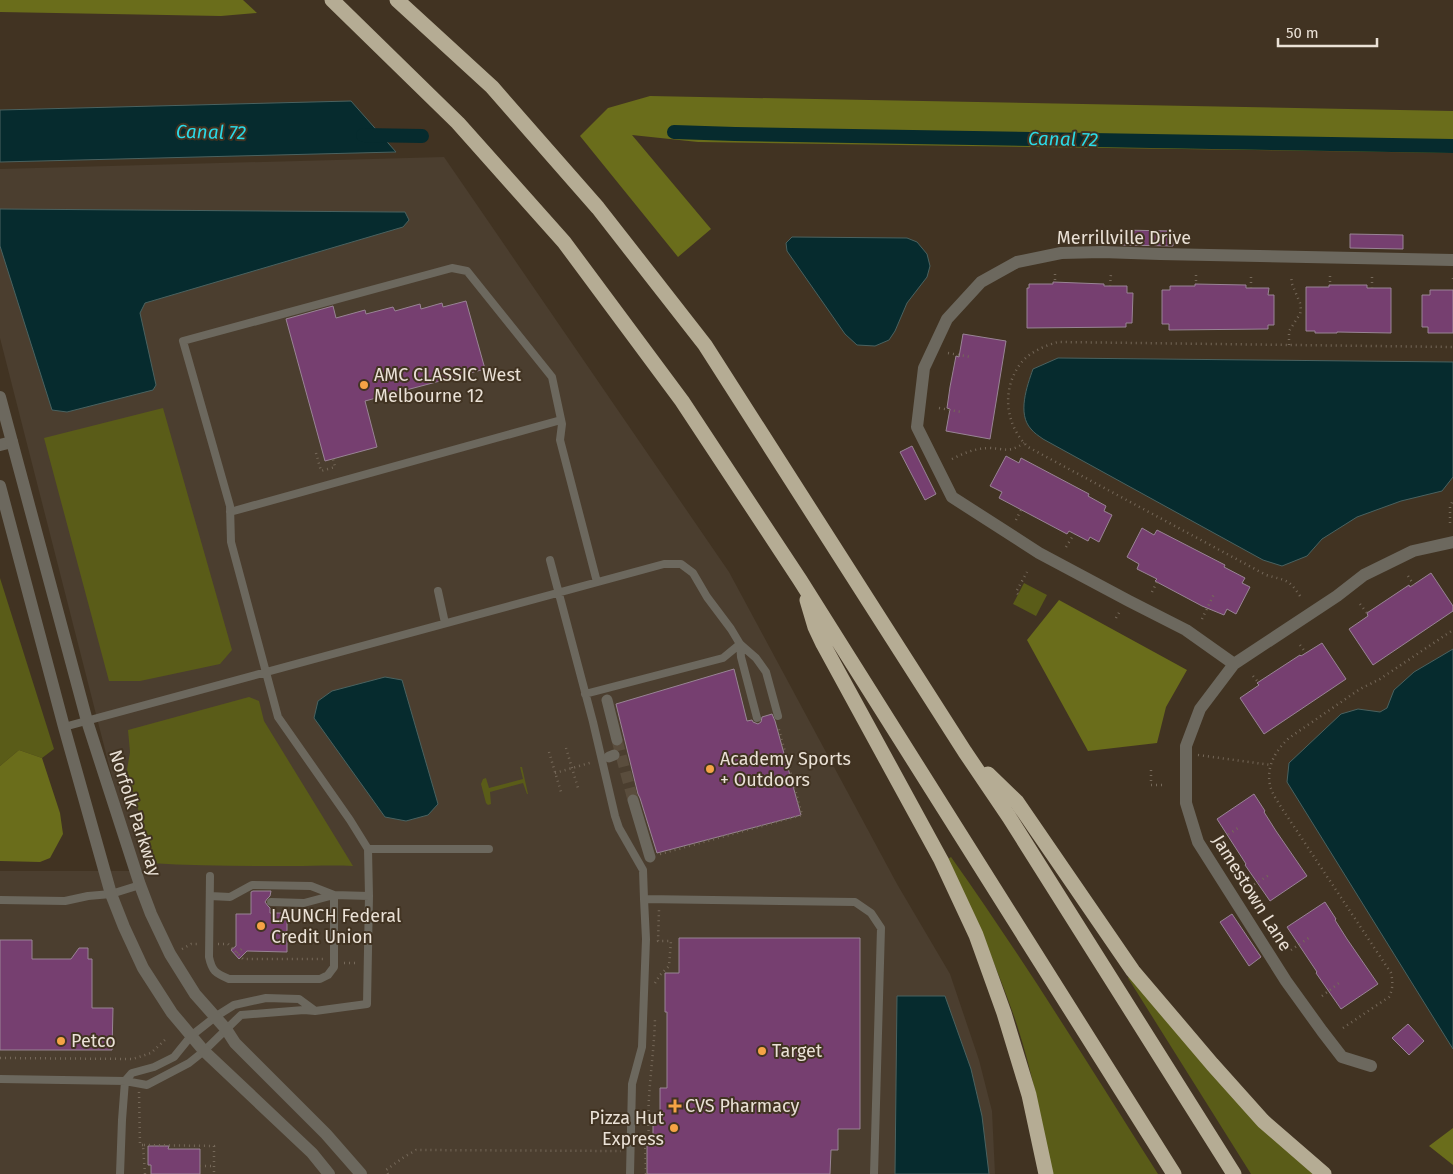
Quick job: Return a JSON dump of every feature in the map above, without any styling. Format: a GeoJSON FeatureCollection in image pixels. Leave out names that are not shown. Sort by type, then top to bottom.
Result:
{"type":"FeatureCollection","features":[{"type":"Feature","properties":{"kind":"highway"},"geometry":{"type":"LineString","coordinates":[[332,0],[458,123],[564,242],[682,401],[800,580],[1174,1174]]}},
{"type":"Feature","properties":{"kind":"highway"},"geometry":{"type":"LineString","coordinates":[[397,0],[492,87],[598,208],[705,345],[1008,817],[1234,1174]]}},
{"type":"Feature","properties":{"kind":"highway"},"geometry":{"type":"LineString","coordinates":[[800,580],[815,627],[823,644],[941,860],[976,935],[1004,1013],[1029,1096],[1046,1174]]}},
{"type":"Feature","properties":{"kind":"highway"},"geometry":{"type":"LineString","coordinates":[[965,752],[1017,802],[1133,972],[1263,1121],[1324,1174]]}},
{"type":"Feature","properties":{"kind":"street","name":"Merrillville Drive"},"geometry":{"type":"LineString","coordinates":[[1234,664],[1186,630],[1039,553],[952,497],[917,427],[924,368],[947,320],[981,282],[1017,262],[1061,253],[1102,252],[1453,260]]}},
{"type":"Feature","properties":{"kind":"street","name":"Norfolk Parkway"},"geometry":{"type":"LineString","coordinates":[[0,397],[6,444],[87,721],[151,914],[170,954],[195,994],[226,1029],[235,1043],[326,1134],[361,1174]]}},
{"type":"Feature","properties":{"kind":"street"},"geometry":{"type":"LineString","coordinates":[[0,486],[64,727],[111,894],[143,968],[172,1013],[204,1051],[312,1153],[329,1174]]}},
{"type":"Feature","properties":{"kind":"street","name":"Jamestown Lane"},"geometry":{"type":"LineString","coordinates":[[1371,1066],[1342,1057],[1286,981],[1198,842],[1186,803],[1186,746],[1200,709],[1234,664],[1338,596],[1364,575],[1413,551],[1453,542]]}},
{"type":"Feature","properties":{"kind":"street"},"geometry":{"type":"LineString","coordinates":[[607,700],[617,740]]}},
{"type":"Feature","properties":{"kind":"street"},"geometry":{"type":"LineString","coordinates":[[633,800],[650,857]]}},
{"type":"Feature","properties":{"kind":"lane"},"geometry":{"type":"LineString","coordinates":[[0,1079],[125,1081],[147,1084],[189,1063],[241,1015],[304,1010],[315,1011],[367,1004],[368,849],[278,717],[231,542],[228,498],[183,341],[452,268],[467,271],[552,377],[561,420],[560,440],[597,582]]}},
{"type":"Feature","properties":{"kind":"lane"},"geometry":{"type":"LineString","coordinates":[[230,512],[561,420]]}},
{"type":"Feature","properties":{"kind":"lane"},"geometry":{"type":"LineString","coordinates":[[550,560],[585,694],[608,757],[619,828],[643,870],[646,939],[642,1047],[632,1084],[630,1174]]}},
{"type":"Feature","properties":{"kind":"lane"},"geometry":{"type":"LineString","coordinates":[[64,727],[664,564],[681,564],[693,573],[707,597],[740,644],[756,658],[766,672],[778,716]]}},
{"type":"Feature","properties":{"kind":"lane"},"geometry":{"type":"LineString","coordinates":[[438,591],[445,623]]}},
{"type":"Feature","properties":{"kind":"lane"},"geometry":{"type":"LineString","coordinates":[[585,694],[723,658],[740,644]]}},
{"type":"Feature","properties":{"kind":"lane"},"geometry":{"type":"LineString","coordinates":[[740,644],[741,657],[757,718]]}},
{"type":"Feature","properties":{"kind":"lane"},"geometry":{"type":"LineString","coordinates":[[368,849],[489,849]]}},
{"type":"Feature","properties":{"kind":"lane"},"geometry":{"type":"LineString","coordinates":[[210,876],[209,957],[212,967],[218,974],[229,979],[320,979],[328,975],[334,967],[334,895]]}},
{"type":"Feature","properties":{"kind":"lane"},"geometry":{"type":"LineString","coordinates":[[0,900],[65,901],[111,894],[140,885]]}},
{"type":"Feature","properties":{"kind":"lane"},"geometry":{"type":"LineString","coordinates":[[210,896],[230,897],[252,885],[311,886],[334,895]]}},
{"type":"Feature","properties":{"kind":"lane"},"geometry":{"type":"LineString","coordinates":[[271,902],[304,903],[334,895],[368,896]]}},
{"type":"Feature","properties":{"kind":"lane"},"geometry":{"type":"LineString","coordinates":[[644,899],[855,902],[871,913],[881,928],[874,1174]]}},
{"type":"Feature","properties":{"kind":"lane"},"geometry":{"type":"LineString","coordinates":[[120,1174],[125,1081],[134,1073],[154,1067],[174,1057],[191,1036],[234,1005],[266,998],[299,999],[315,1011]]}},
{"type":"Feature","properties":{"kind":"path"},"geometry":{"type":"LineString","coordinates":[[1110,286],[1111,273]]}},
{"type":"Feature","properties":{"kind":"path"},"geometry":{"type":"LineString","coordinates":[[1054,274],[1055,282]]}},
{"type":"Feature","properties":{"kind":"path"},"geometry":{"type":"LineString","coordinates":[[1196,275],[1196,284]]}},
{"type":"Feature","properties":{"kind":"path"},"geometry":{"type":"LineString","coordinates":[[1251,288],[1252,275]]}},
{"type":"Feature","properties":{"kind":"path"},"geometry":{"type":"LineString","coordinates":[[1289,345],[1289,331],[1301,310],[1291,276]]}},
{"type":"Feature","properties":{"kind":"path"},"geometry":{"type":"LineString","coordinates":[[1330,276],[1330,285]]}},
{"type":"Feature","properties":{"kind":"path"},"geometry":{"type":"LineString","coordinates":[[1372,277],[1372,288]]}},
{"type":"Feature","properties":{"kind":"path"},"geometry":{"type":"LineString","coordinates":[[1300,596],[1289,582],[1266,575],[1028,447],[1013,427],[1008,410],[1010,384],[1022,362],[1045,346],[1058,342],[1453,347]]}},
{"type":"Feature","properties":{"kind":"path"},"geometry":{"type":"LineString","coordinates":[[948,353],[971,357]]}},
{"type":"Feature","properties":{"kind":"path"},"geometry":{"type":"LineString","coordinates":[[939,408],[961,412]]}},
{"type":"Feature","properties":{"kind":"path"},"geometry":{"type":"LineString","coordinates":[[952,459],[975,450],[991,448],[1008,451],[1016,449],[1024,443]]}},
{"type":"Feature","properties":{"kind":"path"},"geometry":{"type":"LineString","coordinates":[[316,453],[321,471],[335,467],[333,459]]}},
{"type":"Feature","properties":{"kind":"path"},"geometry":{"type":"LineString","coordinates":[[1450,523],[1450,507],[1453,500]]}},
{"type":"Feature","properties":{"kind":"path"},"geometry":{"type":"LineString","coordinates":[[1016,520],[1021,510]]}},
{"type":"Feature","properties":{"kind":"path"},"geometry":{"type":"LineString","coordinates":[[1066,547],[1074,534]]}},
{"type":"Feature","properties":{"kind":"path"},"geometry":{"type":"LineString","coordinates":[[1018,594],[1016,592],[1027,572]]}},
{"type":"Feature","properties":{"kind":"path"},"geometry":{"type":"LineString","coordinates":[[1408,576],[1414,584]]}},
{"type":"Feature","properties":{"kind":"path"},"geometry":{"type":"LineString","coordinates":[[1152,592],[1157,582]]}},
{"type":"Feature","properties":{"kind":"path"},"geometry":{"type":"LineString","coordinates":[[1202,619],[1214,594]]}},
{"type":"Feature","properties":{"kind":"path"},"geometry":{"type":"LineString","coordinates":[[1360,604],[1367,613]]}},
{"type":"Feature","properties":{"kind":"path"},"geometry":{"type":"LineString","coordinates":[[1116,618],[1122,608]]}},
{"type":"Feature","properties":{"kind":"path"},"geometry":{"type":"LineString","coordinates":[[1343,1028],[1389,998],[1393,981],[1391,973],[1283,810],[1270,786],[1271,765],[1275,753],[1289,738],[1360,689],[1380,680],[1453,630]]}},
{"type":"Feature","properties":{"kind":"path"},"geometry":{"type":"LineString","coordinates":[[1300,645],[1306,653]]}},
{"type":"Feature","properties":{"kind":"path"},"geometry":{"type":"LineString","coordinates":[[1253,676],[1258,682]]}},
{"type":"Feature","properties":{"kind":"path"},"geometry":{"type":"LineString","coordinates":[[650,857],[802,815],[777,722],[778,716]]}},
{"type":"Feature","properties":{"kind":"path"},"geometry":{"type":"LineString","coordinates":[[566,748],[578,788]]}},
{"type":"Feature","properties":{"kind":"path"},"geometry":{"type":"LineString","coordinates":[[549,752],[561,792]]}},
{"type":"Feature","properties":{"kind":"path"},"geometry":{"type":"LineString","coordinates":[[1191,754],[1271,765]]}},
{"type":"Feature","properties":{"kind":"path"},"geometry":{"type":"LineString","coordinates":[[555,773],[608,757]]}},
{"type":"Feature","properties":{"kind":"path"},"geometry":{"type":"LineString","coordinates":[[1151,770],[1151,785],[1162,785]]}},
{"type":"Feature","properties":{"kind":"path"},"geometry":{"type":"LineString","coordinates":[[1220,840],[1238,828]]}},
{"type":"Feature","properties":{"kind":"path"},"geometry":{"type":"LineString","coordinates":[[1250,887],[1269,875]]}},
{"type":"Feature","properties":{"kind":"path"},"geometry":{"type":"LineString","coordinates":[[655,990],[655,982],[669,966],[671,941],[658,941],[659,911]]}},
{"type":"Feature","properties":{"kind":"path"},"geometry":{"type":"LineString","coordinates":[[1290,950],[1310,937]]}},
{"type":"Feature","properties":{"kind":"path"},"geometry":{"type":"LineString","coordinates":[[182,949],[191,944],[228,944],[243,959],[323,959],[357,963]]}},
{"type":"Feature","properties":{"kind":"path"},"geometry":{"type":"LineString","coordinates":[[237,953],[244,947]]}},
{"type":"Feature","properties":{"kind":"path"},"geometry":{"type":"LineString","coordinates":[[1322,996],[1339,983]]}},
{"type":"Feature","properties":{"kind":"path"},"geometry":{"type":"LineString","coordinates":[[647,1172],[645,1140],[649,1137],[648,1115],[655,1016]]}},
{"type":"Feature","properties":{"kind":"path"},"geometry":{"type":"LineString","coordinates":[[0,1058],[131,1059],[151,1053],[167,1038]]}},
{"type":"Feature","properties":{"kind":"path"},"geometry":{"type":"LineString","coordinates":[[131,1059],[134,1073]]}},
{"type":"Feature","properties":{"kind":"path"},"geometry":{"type":"LineString","coordinates":[[136,1083],[140,1096],[140,1145],[143,1145],[145,1174]]}},
{"type":"Feature","properties":{"kind":"path"},"geometry":{"type":"LineString","coordinates":[[143,1145],[214,1146],[214,1174]]}},
{"type":"Feature","properties":{"kind":"path"},"geometry":{"type":"LineString","coordinates":[[388,1174],[386,1170],[416,1150],[630,1152],[638,1155],[646,1153]]}},
{"type":"Feature","properties":{"kind":"path"},"geometry":{"type":"LineString","coordinates":[[200,1166],[214,1166]]}},
{"type":"Feature","properties":{"kind":"shaded area"},"geometry":{"type":"Polygon","coordinates":[[[0,0],[243,0],[257,13],[221,16],[0,12],[0,0]]]}},
{"type":"Feature","properties":{"kind":"shaded area"},"geometry":{"type":"Polygon","coordinates":[[[650,96],[1453,111],[1453,153],[698,142],[632,135],[711,229],[678,257],[580,136],[608,108],[650,96]]]}},
{"type":"Feature","properties":{"kind":"shaded area"},"geometry":{"type":"Polygon","coordinates":[[[444,157],[729,572],[897,884],[950,974],[979,1060],[992,1111],[995,1174],[0,1174],[0,871],[136,871],[0,338],[0,169],[444,157]]]}},
{"type":"Feature","properties":{"kind":"shaded area"},"geometry":{"type":"Polygon","coordinates":[[[163,408],[232,650],[220,664],[140,681],[109,681],[44,438],[163,408]]]}},
{"type":"Feature","properties":{"kind":"shaded area"},"geometry":{"type":"Polygon","coordinates":[[[0,578],[54,749],[42,758],[19,750],[0,766],[0,578]]]}},
{"type":"Feature","properties":{"kind":"shaded area"},"geometry":{"type":"Polygon","coordinates":[[[1024,583],[1047,595],[1036,616],[1013,604],[1024,583]]]}},
{"type":"Feature","properties":{"kind":"shaded area"},"geometry":{"type":"Polygon","coordinates":[[[1059,600],[1187,670],[1166,707],[1157,743],[1088,751],[1027,640],[1059,600]]]}},
{"type":"Feature","properties":{"kind":"shaded area"},"geometry":{"type":"Polygon","coordinates":[[[249,697],[259,701],[264,721],[353,866],[221,866],[150,863],[140,816],[127,770],[130,752],[128,730],[249,697]]]}},
{"type":"Feature","properties":{"kind":"shaded area"},"geometry":{"type":"Polygon","coordinates":[[[19,750],[42,758],[60,813],[63,834],[50,858],[40,862],[0,861],[0,766],[19,750]]]}},
{"type":"Feature","properties":{"kind":"shaded area"},"geometry":{"type":"Polygon","coordinates":[[[520,767],[522,767],[528,794],[523,783],[490,792],[491,804],[488,805],[481,784],[483,779],[486,778],[489,788],[523,779],[520,767]]]}},
{"type":"Feature","properties":{"kind":"shaded area"},"geometry":{"type":"Polygon","coordinates":[[[951,857],[1031,974],[1158,1174],[1053,1174],[1023,1043],[1010,1004],[976,920],[948,859],[951,857]]]}},
{"type":"Feature","properties":{"kind":"shaded area"},"geometry":{"type":"Polygon","coordinates":[[[1130,976],[1316,1174],[1251,1174],[1128,978],[1130,976]]]}},
{"type":"Feature","properties":{"kind":"shaded area"},"geometry":{"type":"Polygon","coordinates":[[[1453,1128],[1453,1165],[1429,1146],[1453,1128]]]}},
{"type":"Feature","properties":{"kind":"water"},"geometry":{"type":"Polygon","coordinates":[[[351,101],[396,152],[0,162],[0,110],[351,101]]]}},
{"type":"Feature","properties":{"kind":"water"},"geometry":{"type":"Polygon","coordinates":[[[0,209],[405,212],[409,220],[403,227],[145,303],[140,313],[156,385],[153,390],[67,412],[52,410],[0,246],[0,209]]]}},
{"type":"Feature","properties":{"kind":"water"},"geometry":{"type":"Polygon","coordinates":[[[792,237],[907,238],[917,242],[927,254],[930,266],[927,277],[907,303],[889,340],[875,346],[857,345],[845,334],[787,251],[786,243],[792,237]]]}},
{"type":"Feature","properties":{"kind":"water"},"geometry":{"type":"Polygon","coordinates":[[[1058,358],[1453,362],[1453,477],[1442,491],[1401,501],[1357,517],[1322,539],[1307,556],[1282,566],[1263,560],[1043,439],[1034,432],[1027,423],[1024,408],[1024,400],[1033,369],[1058,358]]]}},
{"type":"Feature","properties":{"kind":"water"},"geometry":{"type":"Polygon","coordinates":[[[1453,649],[1453,1049],[1287,782],[1289,763],[1341,714],[1358,709],[1380,712],[1387,708],[1394,690],[1414,672],[1453,649]]]}},
{"type":"Feature","properties":{"kind":"water"},"geometry":{"type":"Polygon","coordinates":[[[385,677],[402,680],[438,804],[428,815],[406,821],[385,817],[314,718],[318,701],[332,691],[385,677]]]}},
{"type":"Feature","properties":{"kind":"water"},"geometry":{"type":"Polygon","coordinates":[[[897,996],[945,996],[971,1069],[982,1116],[989,1174],[895,1174],[897,996]]]}},
{"type":"Feature","properties":{"kind":"building"},"geometry":{"type":"Polygon","coordinates":[[[1121,230],[1173,231],[1173,246],[1121,245],[1121,230]]]}},
{"type":"Feature","properties":{"kind":"building"},"geometry":{"type":"Polygon","coordinates":[[[1350,234],[1403,235],[1403,249],[1350,248],[1350,234]]]}},
{"type":"Feature","properties":{"kind":"building"},"geometry":{"type":"Polygon","coordinates":[[[1053,282],[1127,286],[1127,293],[1133,293],[1132,323],[1126,323],[1126,327],[1027,328],[1027,288],[1029,288],[1029,284],[1053,284],[1053,282]]]}},
{"type":"Feature","properties":{"kind":"building"},"geometry":{"type":"Polygon","coordinates":[[[1195,284],[1246,285],[1246,288],[1269,288],[1268,295],[1274,295],[1274,325],[1268,325],[1268,329],[1169,330],[1169,324],[1162,324],[1162,290],[1170,290],[1170,286],[1195,286],[1195,284]]]}},
{"type":"Feature","properties":{"kind":"building"},"geometry":{"type":"Polygon","coordinates":[[[1329,285],[1367,285],[1367,288],[1391,288],[1391,333],[1315,333],[1315,331],[1306,331],[1306,287],[1329,287],[1329,285]]]}},
{"type":"Feature","properties":{"kind":"building"},"geometry":{"type":"Polygon","coordinates":[[[1430,290],[1453,290],[1453,333],[1428,333],[1428,327],[1422,327],[1422,295],[1430,295],[1430,290]]]}},
{"type":"Feature","properties":{"kind":"building","name":"AMC CLASSIC West Melbourne 12"},"geometry":{"type":"Polygon","coordinates":[[[466,301],[485,369],[365,401],[377,447],[325,461],[286,319],[333,306],[336,318],[365,310],[366,314],[393,307],[395,311],[420,304],[421,309],[442,303],[443,307],[466,301]]]}},
{"type":"Feature","properties":{"kind":"building"},"geometry":{"type":"Polygon","coordinates":[[[963,334],[1006,341],[990,439],[946,431],[950,409],[947,408],[950,387],[956,356],[959,357],[963,334]]]}},
{"type":"Feature","properties":{"kind":"building"},"geometry":{"type":"Polygon","coordinates":[[[912,446],[936,494],[925,500],[900,452],[912,446]]]}},
{"type":"Feature","properties":{"kind":"building"},"geometry":{"type":"Polygon","coordinates":[[[1006,456],[1019,463],[1021,458],[1089,494],[1088,496],[1106,506],[1104,511],[1112,515],[1099,542],[1090,537],[1088,541],[1069,531],[1067,534],[999,498],[1002,492],[990,486],[1006,456]]]}},
{"type":"Feature","properties":{"kind":"building"},"geometry":{"type":"Polygon","coordinates":[[[1142,528],[1154,535],[1157,530],[1225,565],[1224,567],[1245,578],[1242,583],[1250,587],[1236,614],[1227,609],[1224,615],[1202,606],[1155,581],[1157,579],[1137,569],[1139,564],[1127,557],[1142,528]]]}},
{"type":"Feature","properties":{"kind":"building"},"geometry":{"type":"Polygon","coordinates":[[[1431,573],[1453,606],[1453,611],[1373,665],[1349,629],[1368,616],[1367,613],[1431,573]]]}},
{"type":"Feature","properties":{"kind":"building"},"geometry":{"type":"Polygon","coordinates":[[[1322,643],[1346,679],[1264,734],[1240,698],[1259,685],[1257,683],[1322,643]]]}},
{"type":"Feature","properties":{"kind":"building","name":"Academy Sports + Outdoors"},"geometry":{"type":"Polygon","coordinates":[[[734,669],[747,721],[752,720],[758,724],[761,722],[762,717],[772,714],[801,815],[657,853],[638,794],[616,704],[734,669]]]}},
{"type":"Feature","properties":{"kind":"building"},"geometry":{"type":"Polygon","coordinates":[[[1254,794],[1276,831],[1307,876],[1270,901],[1217,819],[1254,794]]]}},
{"type":"Feature","properties":{"kind":"building","name":"LAUNCH Federal Credit Union"},"geometry":{"type":"Polygon","coordinates":[[[271,891],[270,896],[265,902],[270,908],[270,913],[287,913],[287,952],[247,951],[239,959],[231,950],[236,946],[236,914],[251,914],[251,892],[271,891]]]}},
{"type":"Feature","properties":{"kind":"building"},"geometry":{"type":"Polygon","coordinates":[[[1325,902],[1347,939],[1378,984],[1341,1009],[1287,927],[1325,902]]]}},
{"type":"Feature","properties":{"kind":"building"},"geometry":{"type":"Polygon","coordinates":[[[1232,914],[1261,957],[1249,966],[1220,922],[1232,914]]]}},
{"type":"Feature","properties":{"kind":"building"},"geometry":{"type":"Polygon","coordinates":[[[679,938],[860,938],[860,1129],[838,1129],[838,1150],[831,1150],[830,1174],[647,1174],[647,1142],[653,1142],[653,1117],[660,1118],[660,1088],[667,1088],[665,973],[679,973],[679,938]]]}},
{"type":"Feature","properties":{"kind":"building"},"geometry":{"type":"Polygon","coordinates":[[[0,940],[32,940],[32,959],[71,959],[79,948],[88,948],[88,959],[92,959],[92,1008],[113,1008],[112,1050],[0,1050],[0,940]]]}},
{"type":"Feature","properties":{"kind":"building"},"geometry":{"type":"Polygon","coordinates":[[[1408,1024],[1424,1041],[1409,1055],[1392,1038],[1408,1024]]]}},
{"type":"Feature","properties":{"kind":"building"},"geometry":{"type":"Polygon","coordinates":[[[148,1146],[169,1146],[168,1149],[200,1149],[200,1174],[151,1174],[151,1165],[148,1165],[148,1146]]]}},
{"type":"Feature","properties":{"kind":"waterway","name":"Canal 72"},"geometry":{"type":"LineString","coordinates":[[674,132],[1453,146]]}},
{"type":"Feature","properties":{"kind":"waterway","name":"Canal 72"},"geometry":{"type":"LineString","coordinates":[[363,135],[422,136]]}},
{"type":"Feature","properties":{"kind":"tunnel"},"geometry":{"type":"LineString","coordinates":[[617,740],[633,800]]}},
{"type":"Feature","properties":{"kind":"place","name":"AMC CLASSIC West Melbourne 12"},"geometry":{"type":"Point","coordinates":[364,385]}},
{"type":"Feature","properties":{"kind":"place","name":"Academy Sports + Outdoors"},"geometry":{"type":"Point","coordinates":[710,769]}},
{"type":"Feature","properties":{"kind":"place","name":"LAUNCH Federal Credit Union"},"geometry":{"type":"Point","coordinates":[261,926]}},
{"type":"Feature","properties":{"kind":"place","name":"Petco"},"geometry":{"type":"Point","coordinates":[61,1041]}},
{"type":"Feature","properties":{"kind":"place","name":"Target"},"geometry":{"type":"Point","coordinates":[762,1051]}},
{"type":"Feature","properties":{"kind":"place","name":"CVS Pharmacy"},"geometry":{"type":"Point","coordinates":[675,1106]}},
{"type":"Feature","properties":{"kind":"place","name":"Pizza Hut Express"},"geometry":{"type":"Point","coordinates":[674,1128]}}]}
